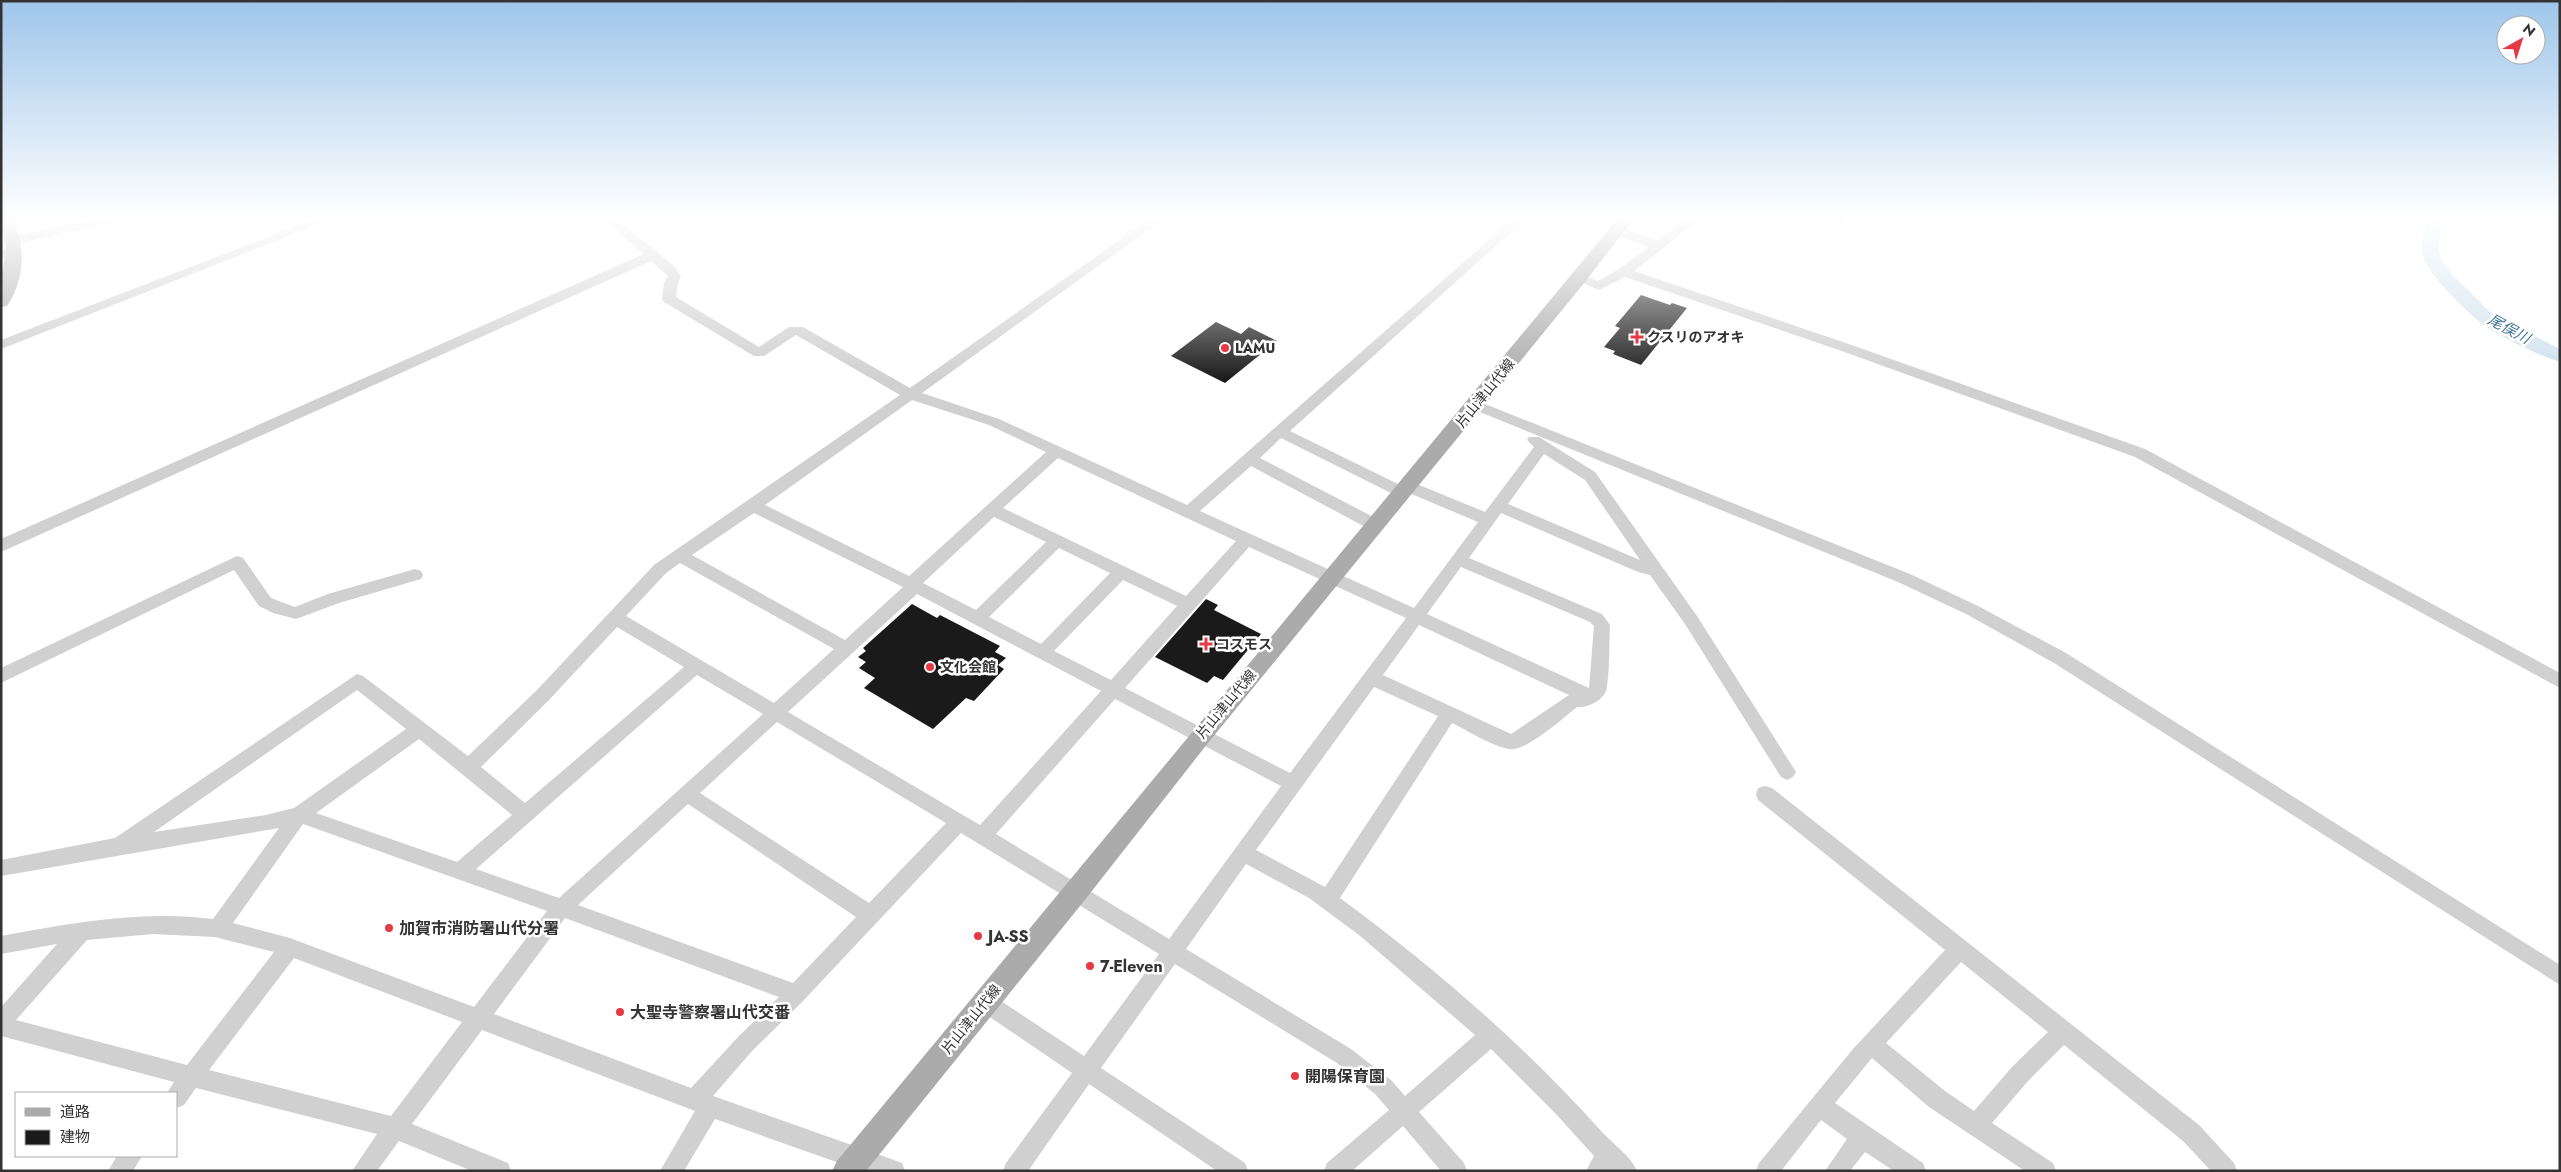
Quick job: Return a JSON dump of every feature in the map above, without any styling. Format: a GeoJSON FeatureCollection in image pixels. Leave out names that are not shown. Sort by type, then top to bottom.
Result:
{"type":"FeatureCollection","features":[{"type":"Feature","properties":{"kind":"main road"},"geometry":{"type":"LineString","coordinates":[[2,297],[10,280],[10,272]]}},
{"type":"Feature","properties":{"kind":"main road","name":"片山津山代線"},"geometry":{"type":"LineString","coordinates":[[853,1164],[1075,893],[1200,736],[1584,272]]}},
{"type":"Feature","properties":{"kind":"street"},"geometry":{"type":"LineString","coordinates":[[1,345],[189,272]]}},
{"type":"Feature","properties":{"kind":"street"},"geometry":{"type":"LineString","coordinates":[[1,546],[616,272]]}},
{"type":"Feature","properties":{"kind":"street"},"geometry":{"type":"LineString","coordinates":[[670,272],[674,276],[669,299],[759,352],[794,330],[798,330],[910,394],[994,422],[1055,452],[1417,616],[1590,697]]}},
{"type":"Feature","properties":{"kind":"street"},"geometry":{"type":"LineString","coordinates":[[469,767],[543,695],[660,569],[1083,272]]}},
{"type":"Feature","properties":{"kind":"street"},"geometry":{"type":"LineString","coordinates":[[1188,513],[1461,272]]}},
{"type":"Feature","properties":{"kind":"street"},"geometry":{"type":"LineString","coordinates":[[1579,278],[1599,286],[1624,272],[1844,347],[2140,453],[2560,681]]}},
{"type":"Feature","properties":{"kind":"street"},"geometry":{"type":"LineString","coordinates":[[1474,405],[1583,447],[1904,578],[1972,610],[2052,653],[2560,976]]}},
{"type":"Feature","properties":{"kind":"street"},"geometry":{"type":"LineString","coordinates":[[1512,420],[1524,434],[1590,476],[1691,620],[1787,772]]}},
{"type":"Feature","properties":{"kind":"street"},"geometry":{"type":"LineString","coordinates":[[1281,432],[1405,489],[1489,520]]}},
{"type":"Feature","properties":{"kind":"street"},"geometry":{"type":"LineString","coordinates":[[1014,1171],[1542,446]]}},
{"type":"Feature","properties":{"kind":"street"},"geometry":{"type":"LineString","coordinates":[[1568,461],[1583,447]]}},
{"type":"Feature","properties":{"kind":"street"},"geometry":{"type":"LineString","coordinates":[[363,1171],[561,908],[665,811],[687,794],[846,648],[1055,452]]}},
{"type":"Feature","properties":{"kind":"street"},"geometry":{"type":"LineString","coordinates":[[1250,459],[1375,525]]}},
{"type":"Feature","properties":{"kind":"street"},"geometry":{"type":"LineString","coordinates":[[752,506],[978,618],[1294,784]]}},
{"type":"Feature","properties":{"kind":"street"},"geometry":{"type":"LineString","coordinates":[[1499,506],[1644,568],[1654,569]]}},
{"type":"Feature","properties":{"kind":"street"},"geometry":{"type":"LineString","coordinates":[[994,510],[1120,573],[1189,604]]}},
{"type":"Feature","properties":{"kind":"street"},"geometry":{"type":"LineString","coordinates":[[982,836],[1246,540]]}},
{"type":"Feature","properties":{"kind":"street"},"geometry":{"type":"LineString","coordinates":[[978,618],[1056,541]]}},
{"type":"Feature","properties":{"kind":"street"},"geometry":{"type":"LineString","coordinates":[[679,555],[846,648]]}},
{"type":"Feature","properties":{"kind":"street"},"geometry":{"type":"LineString","coordinates":[[1372,678],[1510,742],[1517,741],[1574,700],[1583,701],[1597,690],[1602,625],[1596,618],[1459,560]]}},
{"type":"Feature","properties":{"kind":"street"},"geometry":{"type":"LineString","coordinates":[[1,676],[237,562],[265,602],[279,609],[296,613],[334,598],[415,575]]}},
{"type":"Feature","properties":{"kind":"street"},"geometry":{"type":"LineString","coordinates":[[1043,652],[1120,573]]}},
{"type":"Feature","properties":{"kind":"street"},"geometry":{"type":"LineString","coordinates":[[614,617],[774,714],[982,836],[1344,1056],[1383,1087],[1456,1171]]}},
{"type":"Feature","properties":{"kind":"street"},"geometry":{"type":"LineString","coordinates":[[460,871],[696,666]]}},
{"type":"Feature","properties":{"kind":"street"},"geometry":{"type":"LineString","coordinates":[[118,846],[357,681],[469,767],[524,814]]}},
{"type":"Feature","properties":{"kind":"street"},"geometry":{"type":"LineString","coordinates":[[1328,900],[1449,714]]}},
{"type":"Feature","properties":{"kind":"street"},"geometry":{"type":"LineString","coordinates":[[217,929],[299,815],[419,730]]}},
{"type":"Feature","properties":{"kind":"street"},"geometry":{"type":"LineString","coordinates":[[687,794],[870,915]]}},
{"type":"Feature","properties":{"kind":"street"},"geometry":{"type":"LineString","coordinates":[[1764,794],[1961,948],[2191,1133],[2218,1167]]}},
{"type":"Feature","properties":{"kind":"street"},"geometry":{"type":"LineString","coordinates":[[1,868],[118,846],[266,823],[299,815],[460,871],[796,994]]}},
{"type":"Feature","properties":{"kind":"street"},"geometry":{"type":"LineString","coordinates":[[671,1171],[703,1103],[745,1044],[796,994],[958,823]]}},
{"type":"Feature","properties":{"kind":"street"},"geometry":{"type":"LineString","coordinates":[[1244,853],[1328,900],[1491,1035],[1564,1106],[1602,1162],[1626,1171]]}},
{"type":"Feature","properties":{"kind":"street"},"geometry":{"type":"LineString","coordinates":[[1,945],[82,931],[153,925],[217,929],[290,947],[703,1103],[853,1164],[894,1171]]}},
{"type":"Feature","properties":{"kind":"street"},"geometry":{"type":"LineString","coordinates":[[1,1022],[82,931]]}},
{"type":"Feature","properties":{"kind":"street"},"geometry":{"type":"LineString","coordinates":[[178,1094],[290,947]]}},
{"type":"Feature","properties":{"kind":"street"},"geometry":{"type":"LineString","coordinates":[[1766,1171],[1819,1105],[1922,985],[1961,948]]}},
{"type":"Feature","properties":{"kind":"street"},"geometry":{"type":"LineString","coordinates":[[985,1002],[1237,1171]]}},
{"type":"Feature","properties":{"kind":"street"},"geometry":{"type":"LineString","coordinates":[[1,1026],[191,1077],[395,1128],[500,1171]]}},
{"type":"Feature","properties":{"kind":"street"},"geometry":{"type":"LineString","coordinates":[[1976,1124],[2020,1074],[2064,1031]]}},
{"type":"Feature","properties":{"kind":"street"},"geometry":{"type":"LineString","coordinates":[[1335,1171],[1491,1035]]}},
{"type":"Feature","properties":{"kind":"street"},"geometry":{"type":"LineString","coordinates":[[1871,1044],[1937,1099],[2045,1171]]}},
{"type":"Feature","properties":{"kind":"street"},"geometry":{"type":"LineString","coordinates":[[1819,1105],[1862,1137],[1915,1171]]}},
{"type":"Feature","properties":{"kind":"street"},"geometry":{"type":"LineString","coordinates":[[1836,1171],[1862,1137]]}},
{"type":"Feature","properties":{"kind":"street"},"geometry":{"type":"LineString","coordinates":[[119,1171],[130,1157]]}},
{"type":"Feature","properties":{"kind":"building","name":"クスリのアオキ"},"geometry":{"type":"Polygon","coordinates":[[[1641,295],[1670,305],[1672,303],[1687,308],[1641,365],[1613,354],[1615,351],[1604,347],[1620,328],[1615,326],[1641,295]]]}},
{"type":"Feature","properties":{"kind":"building","name":"LAMU"},"geometry":{"type":"Polygon","coordinates":[[[1216,322],[1241,334],[1249,327],[1277,341],[1225,383],[1171,356],[1216,322]]]}},
{"type":"Feature","properties":{"kind":"building","name":"コスモス"},"geometry":{"type":"Polygon","coordinates":[[[1206,599],[1218,605],[1214,610],[1261,634],[1223,680],[1214,676],[1207,683],[1155,657],[1206,599]]]}},
{"type":"Feature","properties":{"kind":"building","name":"文化会館"},"geometry":{"type":"Polygon","coordinates":[[[912,604],[937,618],[940,615],[1000,646],[995,652],[1006,658],[998,665],[1004,669],[974,701],[966,698],[933,729],[864,688],[875,678],[859,668],[866,662],[858,657],[866,651],[863,648],[912,604]]]}},
{"type":"Feature","properties":{"kind":"waterway","name":"尾俣川"},"geometry":{"type":"LineString","coordinates":[[2442,272],[2486,318],[2504,329],[2560,356]]}},
{"type":"Feature","properties":{"kind":"place","name":"クスリのアオキ"},"geometry":{"type":"Point","coordinates":[1637,337]}},
{"type":"Feature","properties":{"kind":"place","name":"LAMU"},"geometry":{"type":"Point","coordinates":[1225,348]}},
{"type":"Feature","properties":{"kind":"place","name":"コスモス"},"geometry":{"type":"Point","coordinates":[1206,644]}},
{"type":"Feature","properties":{"kind":"place","name":"文化会館"},"geometry":{"type":"Point","coordinates":[930,667]}},
{"type":"Feature","properties":{"kind":"place","name":"加賀市消防署山代分署"},"geometry":{"type":"Point","coordinates":[389,928]}},
{"type":"Feature","properties":{"kind":"place","name":"JA-SS"},"geometry":{"type":"Point","coordinates":[978,936]}},
{"type":"Feature","properties":{"kind":"place","name":"7-Eleven"},"geometry":{"type":"Point","coordinates":[1090,966]}},
{"type":"Feature","properties":{"kind":"place","name":"大聖寺警察署山代交番"},"geometry":{"type":"Point","coordinates":[620,1012]}},
{"type":"Feature","properties":{"kind":"place","name":"開陽保育園"},"geometry":{"type":"Point","coordinates":[1295,1076]}}]}
